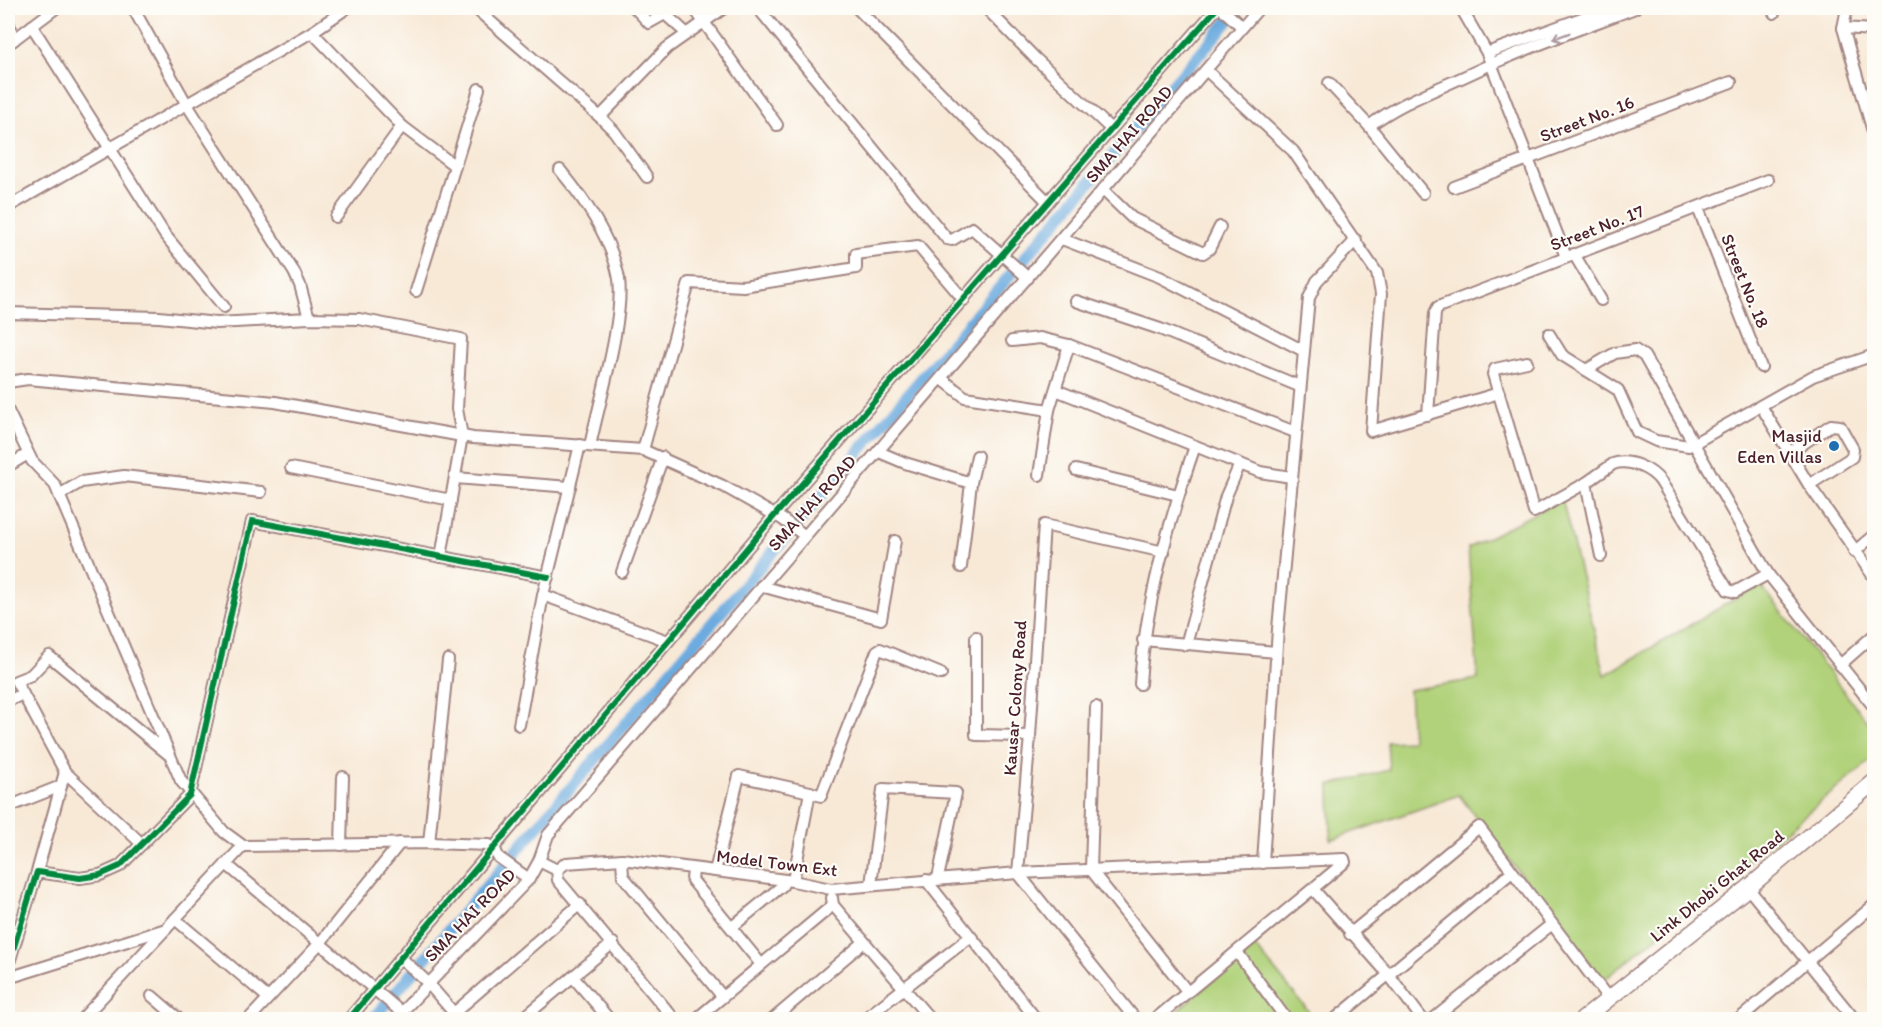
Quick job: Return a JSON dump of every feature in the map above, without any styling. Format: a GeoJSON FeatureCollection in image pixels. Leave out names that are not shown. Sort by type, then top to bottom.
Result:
{"type":"FeatureCollection","features":[{"type":"Feature","properties":{"kind":"street"},"geometry":{"type":"LineString","coordinates":[[8,21],[11,42],[56,8]]}},
{"type":"Feature","properties":{"kind":"street"},"geometry":{"type":"LineString","coordinates":[[133,8],[186,103],[294,273],[300,285],[309,318]]}},
{"type":"Feature","properties":{"kind":"street"},"geometry":{"type":"LineString","coordinates":[[8,207],[312,32],[347,8]]}},
{"type":"Feature","properties":{"kind":"street"},"geometry":{"type":"LineString","coordinates":[[475,8],[600,117],[614,131],[647,177]]}},
{"type":"Feature","properties":{"kind":"street"},"geometry":{"type":"LineString","coordinates":[[635,8],[649,23],[665,14],[686,33]]}},
{"type":"Feature","properties":{"kind":"street"},"geometry":{"type":"LineString","coordinates":[[694,8],[777,125]]}},
{"type":"Feature","properties":{"kind":"street"},"geometry":{"type":"LineString","coordinates":[[600,117],[686,33],[724,8]]}},
{"type":"Feature","properties":{"kind":"street"},"geometry":{"type":"LineString","coordinates":[[758,8],[941,233],[952,240],[972,228],[1025,275]]}},
{"type":"Feature","properties":{"kind":"street"},"geometry":{"type":"LineString","coordinates":[[857,8],[1048,202]]}},
{"type":"Feature","properties":{"kind":"street"},"geometry":{"type":"LineString","coordinates":[[986,8],[1035,58],[1111,129]]}},
{"type":"Feature","properties":{"kind":"street"},"geometry":{"type":"LineString","coordinates":[[348,1020],[377,991],[496,853],[669,641],[964,300],[1005,258],[1048,202],[1111,129],[1220,8],[1240,24]]}},
{"type":"Feature","properties":{"kind":"street","name":"SMA HAI ROAD"},"geometry":{"type":"LineString","coordinates":[[397,1013],[424,979],[529,879],[539,861],[548,835],[761,586],[800,532],[879,452],[942,379],[1025,275],[1062,238],[1206,70],[1240,24],[1259,8]]}},
{"type":"Feature","properties":{"kind":"street"},"geometry":{"type":"LineString","coordinates":[[1461,8],[1489,58],[1527,159],[1570,255],[1601,300]]}},
{"type":"Feature","properties":{"kind":"street"},"geometry":{"type":"LineString","coordinates":[[1370,126],[1394,107],[1489,58],[1608,8]]}},
{"type":"Feature","properties":{"kind":"street"},"geometry":{"type":"LineString","coordinates":[[1489,58],[1635,8]]}},
{"type":"Feature","properties":{"kind":"street"},"geometry":{"type":"LineString","coordinates":[[1847,8],[1843,28],[1875,135]]}},
{"type":"Feature","properties":{"kind":"street"},"geometry":{"type":"LineString","coordinates":[[32,26],[165,235],[224,307]]}},
{"type":"Feature","properties":{"kind":"street"},"geometry":{"type":"LineString","coordinates":[[1843,28],[1875,30]]}},
{"type":"Feature","properties":{"kind":"street"},"geometry":{"type":"LineString","coordinates":[[312,32],[402,126],[455,166]]}},
{"type":"Feature","properties":{"kind":"street"},"geometry":{"type":"LineString","coordinates":[[1206,70],[1293,151],[1356,240],[1381,283],[1371,430],[1499,393]]}},
{"type":"Feature","properties":{"kind":"street","name":"Street No. 16"},"geometry":{"type":"LineString","coordinates":[[1454,187],[1731,82]]}},
{"type":"Feature","properties":{"kind":"street"},"geometry":{"type":"LineString","coordinates":[[1329,83],[1370,126],[1423,193]]}},
{"type":"Feature","properties":{"kind":"street"},"geometry":{"type":"LineString","coordinates":[[416,291],[479,89]]}},
{"type":"Feature","properties":{"kind":"street"},"geometry":{"type":"LineString","coordinates":[[336,218],[402,126]]}},
{"type":"Feature","properties":{"kind":"street"},"geometry":{"type":"LineString","coordinates":[[519,724],[543,595],[570,487],[585,446],[611,351],[618,303],[619,275],[600,226],[579,192],[560,170]]}},
{"type":"Feature","properties":{"kind":"street","name":"Street No. 17"},"geometry":{"type":"LineString","coordinates":[[1428,415],[1435,313],[1438,308],[1768,180]]}},
{"type":"Feature","properties":{"kind":"street"},"geometry":{"type":"LineString","coordinates":[[1103,190],[1132,218],[1203,253],[1209,249],[1220,227]]}},
{"type":"Feature","properties":{"kind":"street","name":"Street No. 18"},"geometry":{"type":"LineString","coordinates":[[1698,208],[1761,367]]}},
{"type":"Feature","properties":{"kind":"street"},"geometry":{"type":"LineString","coordinates":[[1062,238],[1160,277],[1302,350]]}},
{"type":"Feature","properties":{"kind":"street"},"geometry":{"type":"LineString","coordinates":[[1263,863],[1276,652],[1302,350],[1309,298],[1317,281],[1356,240]]}},
{"type":"Feature","properties":{"kind":"street"},"geometry":{"type":"LineString","coordinates":[[643,450],[689,283],[743,286],[835,273],[856,268],[856,254],[918,246],[964,300]]}},
{"type":"Feature","properties":{"kind":"street"},"geometry":{"type":"LineString","coordinates":[[1076,301],[1160,329],[1299,386]]}},
{"type":"Feature","properties":{"kind":"street"},"geometry":{"type":"LineString","coordinates":[[8,313],[159,317],[217,323],[309,318],[359,319],[461,339],[457,409],[462,436],[441,557]]}},
{"type":"Feature","properties":{"kind":"street"},"geometry":{"type":"LineString","coordinates":[[1549,334],[1562,355],[1618,390],[1637,432],[1656,441],[1689,446],[1813,376],[1875,355]]}},
{"type":"Feature","properties":{"kind":"street"},"geometry":{"type":"LineString","coordinates":[[1012,341],[1040,338],[1070,345],[1295,432]]}},
{"type":"Feature","properties":{"kind":"street"},"geometry":{"type":"LineString","coordinates":[[1039,475],[1049,410],[1070,345]]}},
{"type":"Feature","properties":{"kind":"street"},"geometry":{"type":"LineString","coordinates":[[1586,370],[1615,353],[1635,350],[1644,356],[1768,574],[1875,707]]}},
{"type":"Feature","properties":{"kind":"street"},"geometry":{"type":"LineString","coordinates":[[1527,362],[1493,371],[1533,512],[1586,483],[1617,462],[1638,466],[1661,482],[1728,590],[1735,592],[1768,574]]}},
{"type":"Feature","properties":{"kind":"street"},"geometry":{"type":"LineString","coordinates":[[8,382],[28,379],[172,390],[275,402],[462,436],[643,450],[663,457],[778,517],[800,532]]}},
{"type":"Feature","properties":{"kind":"street"},"geometry":{"type":"LineString","coordinates":[[942,379],[965,397],[1049,410]]}},
{"type":"Feature","properties":{"kind":"street"},"geometry":{"type":"LineString","coordinates":[[1056,390],[1260,472],[1291,477]]}},
{"type":"Feature","properties":{"kind":"street"},"geometry":{"type":"LineString","coordinates":[[1761,406],[1809,485],[1854,552],[1875,577]]}},
{"type":"Feature","properties":{"kind":"street"},"geometry":{"type":"LineString","coordinates":[[8,411],[38,470],[55,484],[180,781],[224,832],[243,846],[489,844],[496,853],[529,879]]}},
{"type":"Feature","properties":{"kind":"street"},"geometry":{"type":"LineString","coordinates":[[1789,453],[1831,425],[1840,426],[1852,449],[1852,457],[1809,485]]}},
{"type":"Feature","properties":{"kind":"street"},"geometry":{"type":"LineString","coordinates":[[1140,684],[1143,640],[1178,495],[1194,446]]}},
{"type":"Feature","properties":{"kind":"street"},"geometry":{"type":"LineString","coordinates":[[879,452],[905,463],[971,483]]}},
{"type":"Feature","properties":{"kind":"street"},"geometry":{"type":"LineString","coordinates":[[8,466],[28,454]]}},
{"type":"Feature","properties":{"kind":"street"},"geometry":{"type":"LineString","coordinates":[[961,567],[971,483],[977,456]]}},
{"type":"Feature","properties":{"kind":"street"},"geometry":{"type":"LineString","coordinates":[[622,572],[663,457]]}},
{"type":"Feature","properties":{"kind":"street"},"geometry":{"type":"LineString","coordinates":[[1186,645],[1226,496],[1240,464]]}},
{"type":"Feature","properties":{"kind":"street"},"geometry":{"type":"LineString","coordinates":[[291,468],[451,500]]}},
{"type":"Feature","properties":{"kind":"street"},"geometry":{"type":"LineString","coordinates":[[1076,470],[1178,495]]}},
{"type":"Feature","properties":{"kind":"street"},"geometry":{"type":"LineString","coordinates":[[59,495],[81,482],[124,477],[261,492]]}},
{"type":"Feature","properties":{"kind":"street"},"geometry":{"type":"LineString","coordinates":[[454,478],[570,487]]}},
{"type":"Feature","properties":{"kind":"street"},"geometry":{"type":"LineString","coordinates":[[1586,483],[1601,556]]}},
{"type":"Feature","properties":{"kind":"street"},"geometry":{"type":"LineString","coordinates":[[38,872],[62,877],[100,875],[120,866],[190,795],[252,522],[548,578]]}},
{"type":"Feature","properties":{"kind":"street","name":"Kausar Colony Road"},"geometry":{"type":"LineString","coordinates":[[1018,873],[1044,525],[1164,552]]}},
{"type":"Feature","properties":{"kind":"street"},"geometry":{"type":"LineString","coordinates":[[1854,552],[1875,535]]}},
{"type":"Feature","properties":{"kind":"street"},"geometry":{"type":"LineString","coordinates":[[761,586],[881,620],[895,541]]}},
{"type":"Feature","properties":{"kind":"street"},"geometry":{"type":"LineString","coordinates":[[543,595],[669,641]]}},
{"type":"Feature","properties":{"kind":"street"},"geometry":{"type":"LineString","coordinates":[[1840,665],[1875,635]]}},
{"type":"Feature","properties":{"kind":"street"},"geometry":{"type":"LineString","coordinates":[[976,637],[976,735],[1030,736]]}},
{"type":"Feature","properties":{"kind":"street"},"geometry":{"type":"LineString","coordinates":[[1143,640],[1276,652]]}},
{"type":"Feature","properties":{"kind":"street"},"geometry":{"type":"LineString","coordinates":[[715,871],[739,776],[821,796],[877,651],[880,650],[941,674]]}},
{"type":"Feature","properties":{"kind":"street"},"geometry":{"type":"LineString","coordinates":[[142,844],[65,772],[16,681],[31,675],[49,656],[169,755]]}},
{"type":"Feature","properties":{"kind":"street"},"geometry":{"type":"LineString","coordinates":[[429,843],[447,660]]}},
{"type":"Feature","properties":{"kind":"street"},"geometry":{"type":"LineString","coordinates":[[8,701],[23,694]]}},
{"type":"Feature","properties":{"kind":"street"},"geometry":{"type":"LineString","coordinates":[[1096,707],[1091,870],[1187,991]]}},
{"type":"Feature","properties":{"kind":"street"},"geometry":{"type":"LineString","coordinates":[[8,966],[38,872],[65,772]]}},
{"type":"Feature","properties":{"kind":"street"},"geometry":{"type":"LineString","coordinates":[[341,844],[343,777]]}},
{"type":"Feature","properties":{"kind":"street","name":"Link Dhobi Ghat Road"},"geometry":{"type":"LineString","coordinates":[[1582,1020],[1748,888],[1875,782]]}},
{"type":"Feature","properties":{"kind":"street"},"geometry":{"type":"LineString","coordinates":[[8,807],[61,786]]}},
{"type":"Feature","properties":{"kind":"street"},"geometry":{"type":"LineString","coordinates":[[871,885],[883,789],[956,793],[938,878]]}},
{"type":"Feature","properties":{"kind":"street"},"geometry":{"type":"LineString","coordinates":[[732,927],[789,880],[810,792]]}},
{"type":"Feature","properties":{"kind":"street"},"geometry":{"type":"LineString","coordinates":[[1350,934],[1479,827],[1608,998]]}},
{"type":"Feature","properties":{"kind":"street"},"geometry":{"type":"LineString","coordinates":[[248,1020],[267,997],[320,943],[400,843]]}},
{"type":"Feature","properties":{"kind":"street"},"geometry":{"type":"LineString","coordinates":[[81,1020],[243,846]]}},
{"type":"Feature","properties":{"kind":"street"},"geometry":{"type":"LineString","coordinates":[[622,859],[623,876],[722,996]]}},
{"type":"Feature","properties":{"kind":"street","name":"Model Town Ext"},"geometry":{"type":"LineString","coordinates":[[557,870],[566,862],[622,859],[693,870],[789,880],[831,889],[938,878],[1018,873],[1344,860],[1313,889]]}},
{"type":"Feature","properties":{"kind":"street"},"geometry":{"type":"LineString","coordinates":[[539,861],[557,870],[558,880],[613,943],[675,1020]]}},
{"type":"Feature","properties":{"kind":"street"},"geometry":{"type":"LineString","coordinates":[[226,864],[377,991],[397,1013]]}},
{"type":"Feature","properties":{"kind":"street"},"geometry":{"type":"LineString","coordinates":[[693,870],[692,880],[760,963]]}},
{"type":"Feature","properties":{"kind":"street"},"geometry":{"type":"LineString","coordinates":[[1334,1020],[1512,872]]}},
{"type":"Feature","properties":{"kind":"street"},"geometry":{"type":"LineString","coordinates":[[1018,873],[1137,1020]]}},
{"type":"Feature","properties":{"kind":"street"},"geometry":{"type":"LineString","coordinates":[[926,880],[1037,1020]]}},
{"type":"Feature","properties":{"kind":"street"},"geometry":{"type":"LineString","coordinates":[[1748,888],[1855,1020]]}},
{"type":"Feature","properties":{"kind":"street"},"geometry":{"type":"LineString","coordinates":[[831,889],[833,905],[931,1020]]}},
{"type":"Feature","properties":{"kind":"street"},"geometry":{"type":"LineString","coordinates":[[1154,1020],[1313,889],[1350,934],[1389,975],[1423,1020]]}},
{"type":"Feature","properties":{"kind":"street"},"geometry":{"type":"LineString","coordinates":[[402,960],[424,979],[457,1016],[580,904]]}},
{"type":"Feature","properties":{"kind":"street"},"geometry":{"type":"LineString","coordinates":[[695,1020],[760,963],[833,905]]}},
{"type":"Feature","properties":{"kind":"street"},"geometry":{"type":"LineString","coordinates":[[1738,1020],[1875,905]]}},
{"type":"Feature","properties":{"kind":"street"},"geometry":{"type":"LineString","coordinates":[[175,919],[267,997]]}},
{"type":"Feature","properties":{"kind":"street"},"geometry":{"type":"LineString","coordinates":[[8,924],[15,942]]}},
{"type":"Feature","properties":{"kind":"street"},"geometry":{"type":"LineString","coordinates":[[1432,1020],[1552,924]]}},
{"type":"Feature","properties":{"kind":"street"},"geometry":{"type":"LineString","coordinates":[[8,978],[166,929]]}},
{"type":"Feature","properties":{"kind":"street"},"geometry":{"type":"LineString","coordinates":[[863,1020],[970,938]]}},
{"type":"Feature","properties":{"kind":"street"},"geometry":{"type":"LineString","coordinates":[[772,1020],[864,942]]}},
{"type":"Feature","properties":{"kind":"street"},"geometry":{"type":"LineString","coordinates":[[521,1020],[613,943]]}},
{"type":"Feature","properties":{"kind":"street"},"geometry":{"type":"LineString","coordinates":[[1237,952],[1287,1020]]}},
{"type":"Feature","properties":{"kind":"street"},"geometry":{"type":"LineString","coordinates":[[573,977],[610,1020]]}},
{"type":"Feature","properties":{"kind":"street"},"geometry":{"type":"LineString","coordinates":[[152,996],[180,1020]]}},
{"type":"Feature","properties":{"kind":"green space"},"geometry":{"type":"Polygon","coordinates":[[[1562,499],[1605,675],[1760,584],[1874,730],[1874,758],[1603,981],[1459,795],[1331,840],[1330,785],[1389,770],[1387,742],[1412,741],[1409,690],[1478,679],[1468,548],[1562,499]]]}},
{"type":"Feature","properties":{"kind":"green space"},"geometry":{"type":"Polygon","coordinates":[[[1254,945],[1315,1019],[1167,1020],[1254,945]]]}},
{"type":"Feature","properties":{"kind":"waterway"},"geometry":{"type":"LineString","coordinates":[[372,1020],[1239,8]]}},
{"type":"Feature","properties":{"kind":"cycle path"},"geometry":{"type":"LineString","coordinates":[[348,1020],[775,515],[1217,8]]}},
{"type":"Feature","properties":{"kind":"cycle path"},"geometry":{"type":"LineString","coordinates":[[8,966],[37,872],[80,878],[100,875],[120,866],[190,795],[252,521],[548,577]]}},
{"type":"Feature","properties":{"kind":"place","name":"Masjid Eden Villas"},"geometry":{"type":"Point","coordinates":[1834,446]}}]}
